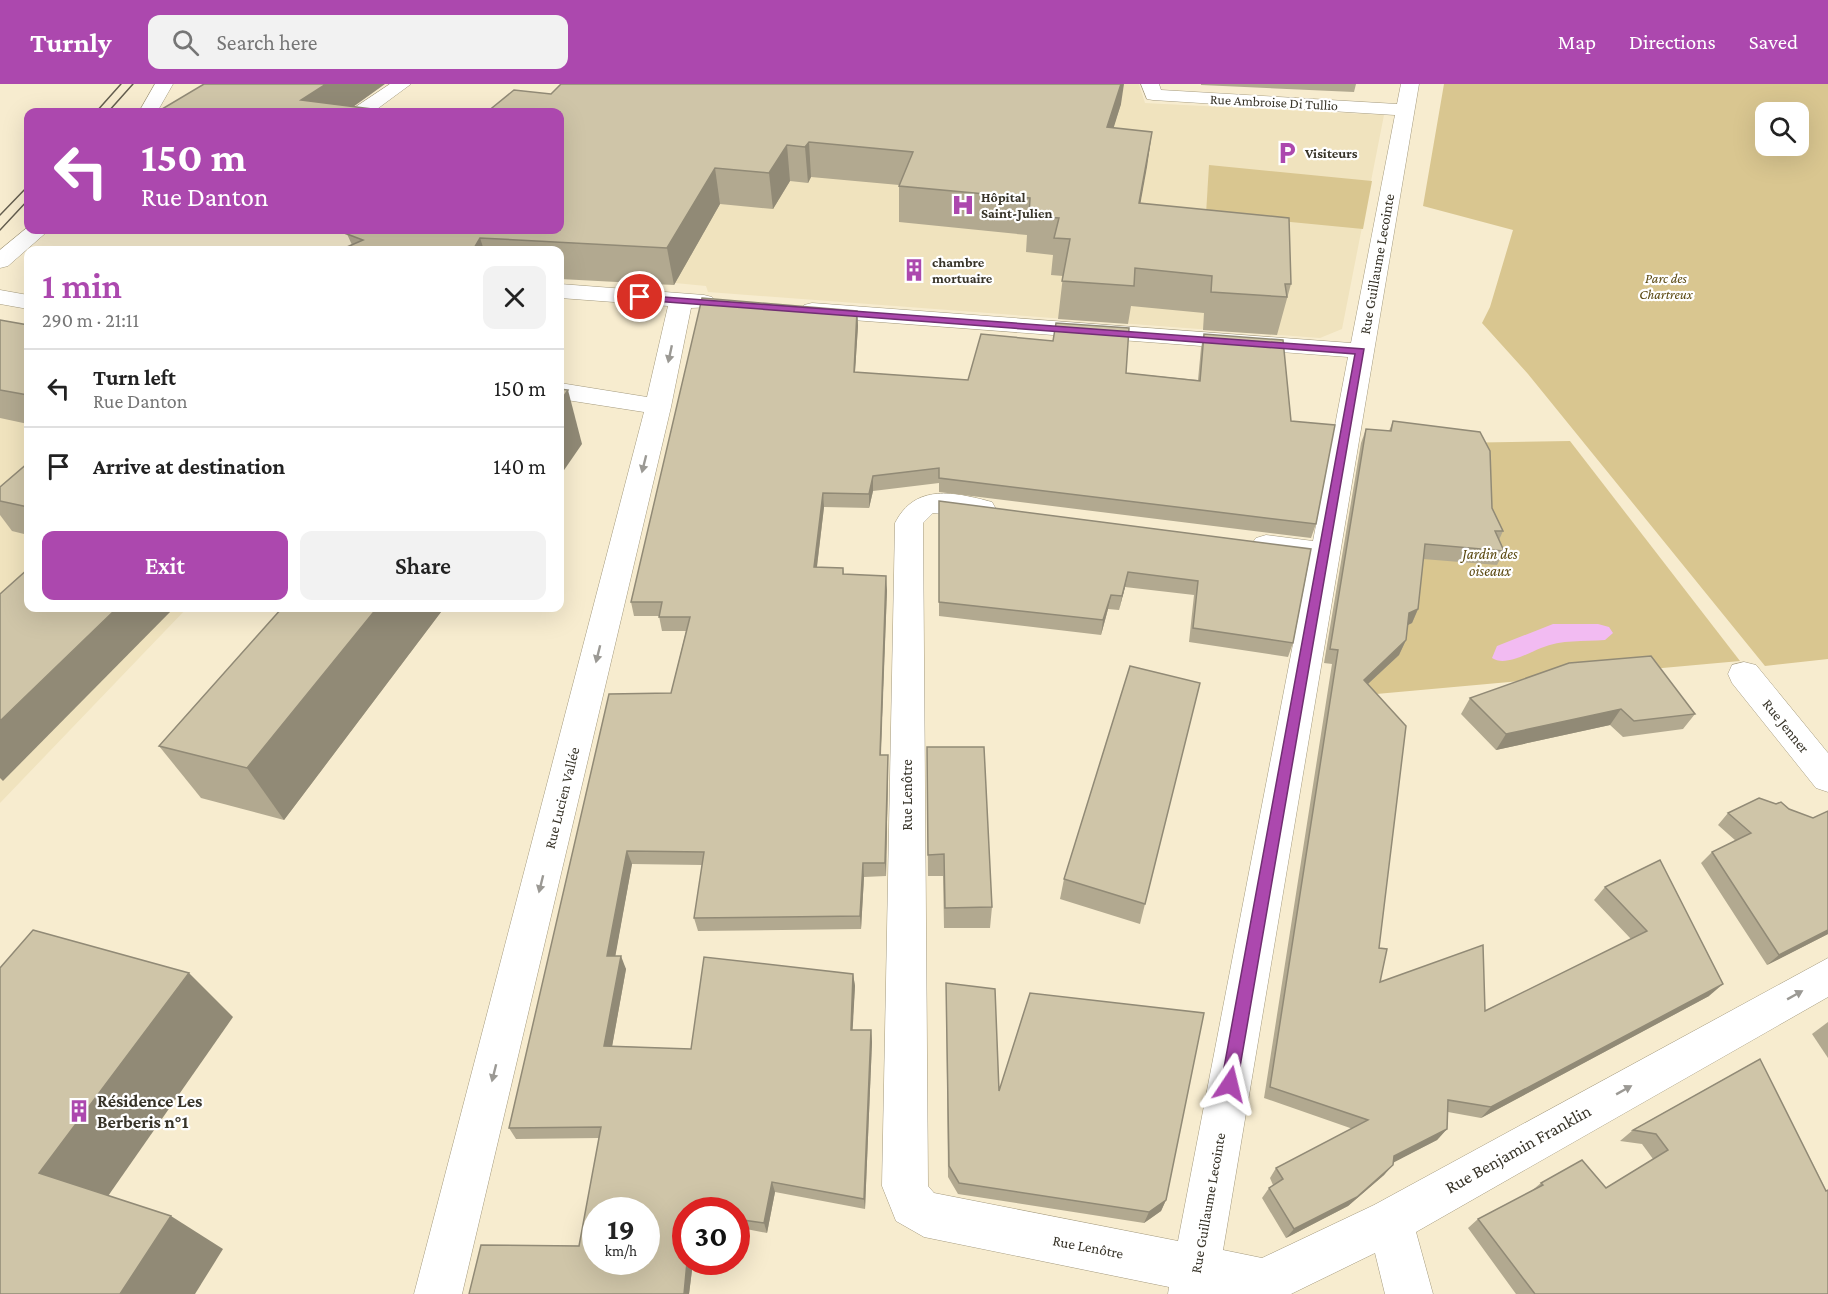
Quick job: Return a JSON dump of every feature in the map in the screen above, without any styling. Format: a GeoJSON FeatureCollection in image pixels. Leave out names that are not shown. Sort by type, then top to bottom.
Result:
{"type":"FeatureCollection","features":[{"type":"Feature","properties":{"kind":"street"},"geometry":{"type":"LineString","coordinates":[[150,108],[164,84]]}},
{"type":"Feature","properties":{"kind":"street"},"geometry":{"type":"LineString","coordinates":[[366,108],[402,84]]}},
{"type":"Feature","properties":{"kind":"street","name":"Rue Ambroise Di Tullio"},"geometry":{"type":"LineString","coordinates":[[1150,84],[1153,95],[1405,110]]}},
{"type":"Feature","properties":{"kind":"street","name":"Rue Guillaume Lecointe"},"geometry":{"type":"LineString","coordinates":[[1194,1282],[1410,84]]}},
{"type":"Feature","properties":{"kind":"street"},"geometry":{"type":"LineString","coordinates":[[0,261],[33,234]]}},
{"type":"Feature","properties":{"kind":"street"},"geometry":{"type":"LineString","coordinates":[[564,291],[727,304]]}},
{"type":"Feature","properties":{"kind":"street"},"geometry":{"type":"LineString","coordinates":[[0,297],[24,301]]}},
{"type":"Feature","properties":{"kind":"street","name":"Rue Lucien Vallée"},"geometry":{"type":"LineString","coordinates":[[438,1294],[658,407],[681,300]]}},
{"type":"Feature","properties":{"kind":"street"},"geometry":{"type":"LineString","coordinates":[[785,308],[1361,351]]}},
{"type":"Feature","properties":{"kind":"street"},"geometry":{"type":"LineString","coordinates":[[564,392],[658,407]]}},
{"type":"Feature","properties":{"kind":"street","name":"Rue Lenôtre"},"geometry":{"type":"LineString","coordinates":[[1020,513],[921,504],[913,511],[909,523],[904,1186],[912,1205],[924,1214],[1194,1282]]}},
{"type":"Feature","properties":{"kind":"street"},"geometry":{"type":"LineString","coordinates":[[1232,541],[1326,553]]}},
{"type":"Feature","properties":{"kind":"street","name":"Rue Jenner"},"geometry":{"type":"LineString","coordinates":[[1744,674],[1828,778]]}},
{"type":"Feature","properties":{"kind":"street","name":"Rue Benjamin Franklin"},"geometry":{"type":"LineString","coordinates":[[1194,1282],[1264,1282],[1390,1221],[1828,976]]}},
{"type":"Feature","properties":{"kind":"street"},"geometry":{"type":"LineString","coordinates":[[1390,1221],[1408,1294]]}},
{"type":"Feature","properties":{"kind":"shaded area","name":"Hôpital Saint-Julien"},"geometry":{"type":"Polygon","coordinates":[[[603,84],[1139,84],[1145,103],[1384,115],[1342,329],[1320,338],[708,292],[706,286],[675,283],[665,285],[564,251],[564,246],[466,246],[536,234],[564,234],[564,216],[603,84]]]}},
{"type":"Feature","properties":{"kind":"shaded area"},"geometry":{"type":"Polygon","coordinates":[[[0,331],[24,335],[24,612],[183,612],[0,803],[0,331]]]}},
{"type":"Feature","properties":{"kind":"shaded area"},"geometry":{"type":"Polygon","coordinates":[[[1553,624],[1598,624],[1609,627],[1613,633],[1605,640],[1557,643],[1510,660],[1492,658],[1497,646],[1553,624]]]}},
{"type":"Feature","properties":{"kind":"green space","name":"Parc des Chartreux"},"geometry":{"type":"Polygon","coordinates":[[[1444,84],[1828,84],[1828,659],[1765,666],[1528,374],[1482,323],[1490,307],[1513,230],[1423,206],[1444,84]]]}},
{"type":"Feature","properties":{"kind":"green space"},"geometry":{"type":"Polygon","coordinates":[[[1209,165],[1372,181],[1363,229],[1206,214],[1209,165]]]}},
{"type":"Feature","properties":{"kind":"green space","name":"Jardin des oiseaux"},"geometry":{"type":"Polygon","coordinates":[[[1570,441],[1740,661],[1332,698],[1452,443],[1570,441]]]}},
{"type":"Feature","properties":{"kind":"building"},"geometry":{"type":"Polygon","coordinates":[[[204,84],[326,84],[301,100],[364,108],[164,108],[204,84]]]}},
{"type":"Feature","properties":{"kind":"building"},"geometry":{"type":"Polygon","coordinates":[[[561,84],[1121,84],[1107,127],[1152,132],[1139,203],[1289,218],[1291,284],[1285,284],[1287,297],[1211,292],[1212,276],[1135,268],[1134,286],[1062,281],[1070,239],[1054,238],[1059,218],[1029,216],[1030,198],[899,186],[913,152],[809,142],[805,147],[787,145],[769,173],[715,168],[667,248],[480,238],[475,246],[349,246],[363,240],[347,234],[564,234],[564,108],[492,108],[514,90],[551,94],[561,84]]]}},
{"type":"Feature","properties":{"kind":"building"},"geometry":{"type":"Polygon","coordinates":[[[702,298],[857,311],[854,372],[968,380],[981,334],[1053,341],[1056,323],[1129,328],[1126,373],[1200,381],[1204,334],[1283,340],[1291,421],[1335,425],[1316,524],[939,478],[939,468],[873,476],[869,494],[823,493],[814,567],[843,568],[843,574],[886,576],[880,755],[888,755],[885,863],[863,863],[860,916],[694,918],[704,852],[627,851],[607,956],[621,956],[604,1046],[691,1049],[704,957],[853,974],[851,1030],[871,1030],[864,1199],[772,1182],[764,1223],[750,1221],[750,1197],[672,1197],[672,1275],[686,1275],[684,1294],[469,1294],[481,1245],[579,1246],[582,1230],[582,1275],[660,1275],[660,1197],[588,1197],[601,1127],[509,1128],[609,694],[671,693],[690,617],[659,617],[662,602],[631,602],[702,298]]]}},
{"type":"Feature","properties":{"kind":"building"},"geometry":{"type":"Polygon","coordinates":[[[0,320],[24,324],[24,394],[0,390],[0,320]]]}},
{"type":"Feature","properties":{"kind":"building"},"geometry":{"type":"Polygon","coordinates":[[[1393,421],[1480,432],[1490,451],[1492,508],[1503,531],[1495,531],[1504,551],[1425,544],[1418,609],[1409,613],[1406,640],[1364,680],[1406,726],[1379,948],[1387,949],[1380,982],[1483,945],[1485,1011],[1647,931],[1605,887],[1660,860],[1723,984],[1491,1107],[1448,1100],[1447,1129],[1394,1156],[1393,1165],[1357,1197],[1294,1229],[1269,1188],[1283,1179],[1276,1168],[1368,1120],[1270,1087],[1338,650],[1330,649],[1366,429],[1391,431],[1393,421]]]}},
{"type":"Feature","properties":{"kind":"building"},"geometry":{"type":"Polygon","coordinates":[[[24,466],[24,506],[0,501],[0,487],[24,466]]]}},
{"type":"Feature","properties":{"kind":"building"},"geometry":{"type":"Polygon","coordinates":[[[939,501],[1311,549],[1293,643],[1193,628],[1198,581],[1128,572],[1122,596],[1111,595],[1103,620],[939,602],[939,501]]]}},
{"type":"Feature","properties":{"kind":"building"},"geometry":{"type":"Polygon","coordinates":[[[24,573],[24,612],[113,612],[0,721],[0,594],[24,573]]]}},
{"type":"Feature","properties":{"kind":"building"},"geometry":{"type":"Polygon","coordinates":[[[278,612],[374,612],[247,768],[159,746],[278,612]]]}},
{"type":"Feature","properties":{"kind":"building"},"geometry":{"type":"Polygon","coordinates":[[[1651,656],[1695,714],[1634,721],[1621,709],[1506,734],[1470,698],[1569,663],[1651,656]]]}},
{"type":"Feature","properties":{"kind":"building"},"geometry":{"type":"Polygon","coordinates":[[[1130,666],[1200,683],[1145,904],[1064,879],[1130,666]]]}},
{"type":"Feature","properties":{"kind":"building"},"geometry":{"type":"Polygon","coordinates":[[[927,747],[984,747],[992,907],[945,908],[944,854],[928,855],[927,747]]]}},
{"type":"Feature","properties":{"kind":"building"},"geometry":{"type":"Polygon","coordinates":[[[1759,798],[1776,804],[1781,802],[1789,809],[1813,818],[1828,811],[1828,930],[1779,955],[1712,852],[1751,833],[1728,813],[1759,798]]]}},
{"type":"Feature","properties":{"kind":"building"},"geometry":{"type":"Polygon","coordinates":[[[33,930],[189,973],[39,1173],[171,1216],[120,1294],[0,1294],[0,968],[33,930]]]}},
{"type":"Feature","properties":{"kind":"building"},"geometry":{"type":"Polygon","coordinates":[[[946,983],[995,989],[999,1091],[1030,993],[1204,1013],[1166,1200],[1149,1212],[959,1183],[949,1166],[946,983]]]}},
{"type":"Feature","properties":{"kind":"building"},"geometry":{"type":"Polygon","coordinates":[[[1760,1059],[1826,1191],[1828,1190],[1828,1294],[1535,1294],[1478,1219],[1543,1185],[1541,1183],[1582,1160],[1606,1188],[1668,1150],[1656,1134],[1633,1130],[1760,1059]]]}},
{"type":"Feature","properties":{"kind":"tram line"},"geometry":{"type":"LineString","coordinates":[[100,108],[121,84]]}},
{"type":"Feature","properties":{"kind":"tram line"},"geometry":{"type":"LineString","coordinates":[[112,108],[133,84]]}},
{"type":"Feature","properties":{"kind":"tram line"},"geometry":{"type":"LineString","coordinates":[[0,215],[24,190]]}},
{"type":"Feature","properties":{"kind":"tram line"},"geometry":{"type":"LineString","coordinates":[[0,230],[24,204]]}},
{"type":"Feature","properties":{"kind":"place","name":"Visiteurs"},"geometry":{"type":"Point","coordinates":[1287,153]}},
{"type":"Feature","properties":{"kind":"place","name":"Hôpital Saint-Julien"},"geometry":{"type":"Point","coordinates":[963,205]}},
{"type":"Feature","properties":{"kind":"place","name":"chambre mortuaire"},"geometry":{"type":"Point","coordinates":[914,270]}},
{"type":"Feature","properties":{"kind":"place","name":"Résidence Les Berberis n°1"},"geometry":{"type":"Point","coordinates":[79,1111]}},
{"type":"Feature","properties":{"kind":"route"},"geometry":{"type":"LineString","coordinates":[[640,297],[1361,351],[1230,1084]]}}]}
